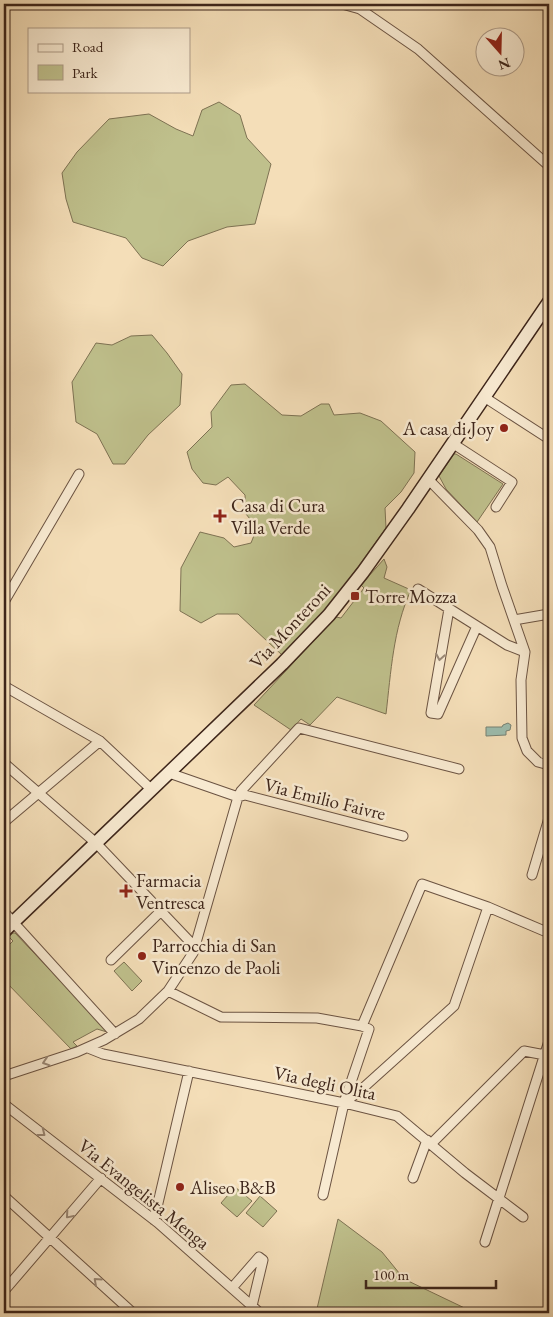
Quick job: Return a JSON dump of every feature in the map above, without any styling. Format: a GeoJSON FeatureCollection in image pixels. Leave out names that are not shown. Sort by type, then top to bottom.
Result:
{"type":"FeatureCollection","features":[{"type":"Feature","properties":{"kind":"main road","name":"Via Monteroni"},"geometry":{"type":"LineString","coordinates":[[8,926],[152,790],[282,664],[329,615],[363,572],[548,307]]}},
{"type":"Feature","properties":{"kind":"street"},"geometry":{"type":"LineString","coordinates":[[342,4],[358,6],[427,57],[549,166]]}},
{"type":"Feature","properties":{"kind":"street"},"geometry":{"type":"LineString","coordinates":[[549,15],[549,25]]}},
{"type":"Feature","properties":{"kind":"street"},"geometry":{"type":"LineString","coordinates":[[484,397],[549,439]]}},
{"type":"Feature","properties":{"kind":"street"},"geometry":{"type":"LineString","coordinates":[[452,443],[512,482],[496,507]]}},
{"type":"Feature","properties":{"kind":"street"},"geometry":{"type":"LineString","coordinates":[[4,602],[79,474]]}},
{"type":"Feature","properties":{"kind":"street"},"geometry":{"type":"LineString","coordinates":[[428,479],[478,530],[490,547],[525,652],[521,680],[522,738],[527,751],[538,762],[549,765]]}},
{"type":"Feature","properties":{"kind":"street"},"geometry":{"type":"LineString","coordinates":[[418,589],[507,645],[525,652]]}},
{"type":"Feature","properties":{"kind":"street"},"geometry":{"type":"LineString","coordinates":[[449,609],[431,713],[438,714],[477,626]]}},
{"type":"Feature","properties":{"kind":"street"},"geometry":{"type":"LineString","coordinates":[[514,620],[549,614]]}},
{"type":"Feature","properties":{"kind":"street"},"geometry":{"type":"LineString","coordinates":[[4,686],[100,741],[152,790]]}},
{"type":"Feature","properties":{"kind":"street"},"geometry":{"type":"LineString","coordinates":[[4,1076],[88,1048],[139,1019],[168,991],[194,953],[238,797],[241,791],[299,728],[458,769]]}},
{"type":"Feature","properties":{"kind":"street"},"geometry":{"type":"LineString","coordinates":[[4,822],[100,741]]}},
{"type":"Feature","properties":{"kind":"street"},"geometry":{"type":"LineString","coordinates":[[4,763],[96,843],[196,946]]}},
{"type":"Feature","properties":{"kind":"street","name":"Via Emilio Faivre"},"geometry":{"type":"LineString","coordinates":[[169,773],[238,797],[246,795],[403,836]]}},
{"type":"Feature","properties":{"kind":"street"},"geometry":{"type":"LineString","coordinates":[[532,875],[549,818]]}},
{"type":"Feature","properties":{"kind":"street"},"geometry":{"type":"LineString","coordinates":[[362,1026],[422,884],[488,907],[549,934]]}},
{"type":"Feature","properties":{"kind":"street"},"geometry":{"type":"LineString","coordinates":[[344,1103],[454,1006],[488,907]]}},
{"type":"Feature","properties":{"kind":"street"},"geometry":{"type":"LineString","coordinates":[[4,912],[8,926],[115,1034]]}},
{"type":"Feature","properties":{"kind":"street"},"geometry":{"type":"LineString","coordinates":[[111,960],[162,912]]}},
{"type":"Feature","properties":{"kind":"street"},"geometry":{"type":"LineString","coordinates":[[168,991],[221,1017],[317,1018],[362,1026],[368,1029],[344,1103],[323,1195]]}},
{"type":"Feature","properties":{"kind":"street"},"geometry":{"type":"LineString","coordinates":[[485,1242],[549,1041]]}},
{"type":"Feature","properties":{"kind":"street","name":"Via degli Olita"},"geometry":{"type":"LineString","coordinates":[[88,1048],[103,1054],[344,1103],[397,1116],[523,1218]]}},
{"type":"Feature","properties":{"kind":"street"},"geometry":{"type":"LineString","coordinates":[[413,1178],[429,1142],[524,1051],[545,1055]]}},
{"type":"Feature","properties":{"kind":"street"},"geometry":{"type":"LineString","coordinates":[[154,1220],[189,1072]]}},
{"type":"Feature","properties":{"kind":"street","name":"Via Evangelista Menga"},"geometry":{"type":"LineString","coordinates":[[4,1104],[154,1220],[260,1313]]}},
{"type":"Feature","properties":{"kind":"street"},"geometry":{"type":"LineString","coordinates":[[4,1292],[101,1178]]}},
{"type":"Feature","properties":{"kind":"street"},"geometry":{"type":"LineString","coordinates":[[4,1196],[133,1313]]}},
{"type":"Feature","properties":{"kind":"street"},"geometry":{"type":"LineString","coordinates":[[232,1288],[258,1257],[263,1260],[252,1306]]}},
{"type":"Feature","properties":{"kind":"green space"},"geometry":{"type":"Polygon","coordinates":[[[219,102],[240,115],[247,138],[271,164],[255,224],[227,227],[188,241],[163,266],[142,258],[126,238],[73,222],[66,199],[62,173],[77,152],[109,119],[149,114],[193,136],[202,110],[219,102]]]}},
{"type":"Feature","properties":{"kind":"green space"},"geometry":{"type":"Polygon","coordinates":[[[152,335],[182,374],[180,405],[148,435],[125,464],[113,464],[97,434],[76,422],[72,382],[96,343],[112,345],[131,336],[152,335]]]}},
{"type":"Feature","properties":{"kind":"green space"},"geometry":{"type":"Polygon","coordinates":[[[245,384],[282,415],[301,416],[321,404],[329,404],[334,415],[360,413],[381,421],[415,452],[414,473],[401,492],[385,508],[386,528],[318,619],[282,655],[238,614],[217,614],[201,623],[180,611],[181,568],[200,532],[224,538],[234,547],[251,543],[257,528],[246,514],[245,495],[228,477],[216,485],[203,483],[192,469],[187,452],[212,427],[211,412],[231,385],[245,384]]]}},
{"type":"Feature","properties":{"kind":"green space"},"geometry":{"type":"Polygon","coordinates":[[[454,454],[503,484],[477,522],[446,489],[439,476],[454,454]]]}},
{"type":"Feature","properties":{"kind":"green space"},"geometry":{"type":"Polygon","coordinates":[[[384,559],[387,567],[384,578],[411,590],[396,635],[386,714],[337,697],[310,725],[301,719],[291,730],[254,705],[336,617],[341,618],[364,588],[361,585],[384,559]]]}},
{"type":"Feature","properties":{"kind":"green space"},"geometry":{"type":"Polygon","coordinates":[[[13,933],[107,1032],[97,1029],[73,1042],[77,1046],[71,1049],[4,980],[4,950],[13,941],[9,937],[13,933]]]}},
{"type":"Feature","properties":{"kind":"green space"},"geometry":{"type":"Polygon","coordinates":[[[124,962],[142,981],[132,991],[114,971],[124,962]]]}},
{"type":"Feature","properties":{"kind":"green space"},"geometry":{"type":"Polygon","coordinates":[[[235,1187],[252,1201],[237,1217],[221,1203],[235,1187]]]}},
{"type":"Feature","properties":{"kind":"green space"},"geometry":{"type":"Polygon","coordinates":[[[260,1196],[277,1211],[263,1227],[246,1213],[260,1196]]]}},
{"type":"Feature","properties":{"kind":"green space"},"geometry":{"type":"Polygon","coordinates":[[[338,1219],[382,1252],[404,1279],[475,1313],[316,1313],[338,1219]]]}},
{"type":"Feature","properties":{"kind":"shaded area"},"geometry":{"type":"Polygon","coordinates":[[[508,723],[511,725],[510,730],[506,731],[506,735],[486,736],[486,727],[502,727],[508,723]]]}},
{"type":"Feature","properties":{"kind":"place","name":"A casa di Joy"},"geometry":{"type":"Point","coordinates":[504,428]}},
{"type":"Feature","properties":{"kind":"place","name":"Casa di Cura Villa Verde"},"geometry":{"type":"Point","coordinates":[220,516]}},
{"type":"Feature","properties":{"kind":"place","name":"Torre Mozza"},"geometry":{"type":"Point","coordinates":[355,596]}},
{"type":"Feature","properties":{"kind":"place","name":"Farmacia Ventresca"},"geometry":{"type":"Point","coordinates":[126,891]}},
{"type":"Feature","properties":{"kind":"place","name":"Parrocchia di San Vincenzo de Paoli"},"geometry":{"type":"Point","coordinates":[142,956]}},
{"type":"Feature","properties":{"kind":"place","name":"Aliseo B&B"},"geometry":{"type":"Point","coordinates":[180,1187]}}]}
